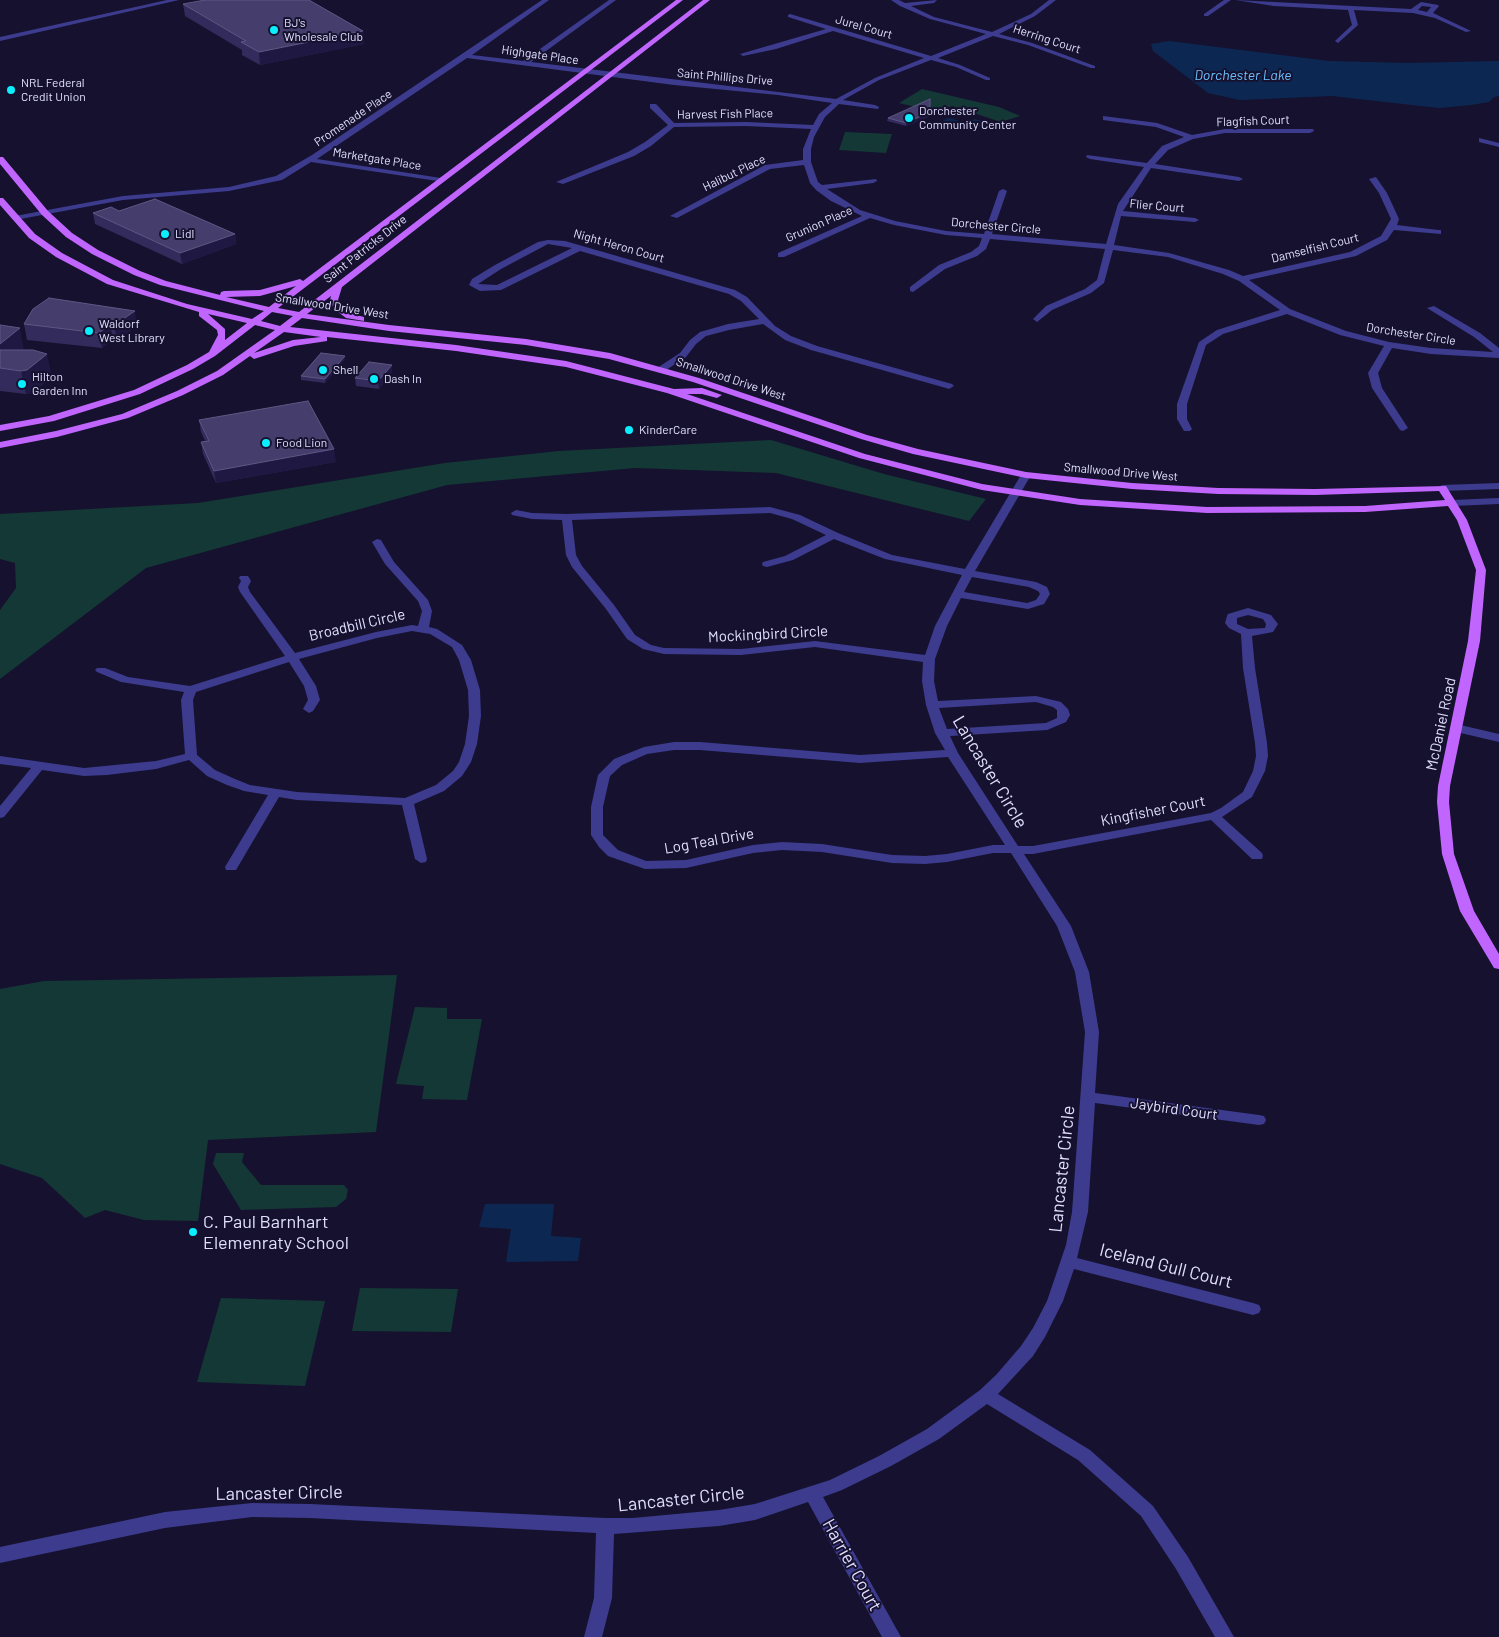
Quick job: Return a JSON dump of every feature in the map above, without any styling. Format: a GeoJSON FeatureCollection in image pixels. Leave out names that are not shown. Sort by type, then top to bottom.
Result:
{"type":"FeatureCollection","features":[{"type":"Feature","properties":{"kind":"main road","name":"Saint Patricks Drive"},"geometry":{"type":"LineString","coordinates":[[0,428],[51,419],[128,395],[190,367],[212,354],[680,0]]}},
{"type":"Feature","properties":{"kind":"main road","name":"Saint Patricks Drive"},"geometry":{"type":"LineString","coordinates":[[0,445],[58,434],[125,416],[202,383],[235,363],[338,286],[707,0]]}},
{"type":"Feature","properties":{"kind":"main road","name":"Smallwood Drive West"},"geometry":{"type":"LineString","coordinates":[[0,159],[47,215],[94,252],[136,272],[188,290],[271,310],[389,328],[584,351],[660,370],[741,395],[864,437],[916,452],[1026,475],[1123,486],[1218,491],[1324,492],[1442,488]]}},
{"type":"Feature","properties":{"kind":"main road","name":"Smallwood Drive West"},"geometry":{"type":"LineString","coordinates":[[0,200],[32,236],[94,275],[152,297],[196,310],[282,329],[456,348],[535,359],[608,375],[670,392],[862,456],[982,487],[1080,502],[1207,510],[1365,509],[1452,503]]}},
{"type":"Feature","properties":{"kind":"main road"},"geometry":{"type":"LineString","coordinates":[[188,290],[230,294],[260,293],[282,288],[312,277]]}},
{"type":"Feature","properties":{"kind":"main road"},"geometry":{"type":"LineString","coordinates":[[338,286],[334,300],[337,307],[349,316],[389,328]]}},
{"type":"Feature","properties":{"kind":"main road"},"geometry":{"type":"LineString","coordinates":[[196,310],[220,329],[222,335],[220,342],[212,354]]}},
{"type":"Feature","properties":{"kind":"main road"},"geometry":{"type":"LineString","coordinates":[[235,363],[267,350],[292,343],[322,339],[361,339]]}},
{"type":"Feature","properties":{"kind":"main road"},"geometry":{"type":"LineString","coordinates":[[501,340],[603,360],[609,365],[608,375]]}},
{"type":"Feature","properties":{"kind":"main road"},"geometry":{"type":"LineString","coordinates":[[670,392],[693,391],[712,393],[836,434],[916,452]]}},
{"type":"Feature","properties":{"kind":"main road","name":"McDaniel Road"},"geometry":{"type":"LineString","coordinates":[[1442,488],[1462,520],[1481,570],[1474,641],[1443,802],[1448,854],[1467,911],[1499,964]]}},
{"type":"Feature","properties":{"kind":"street"},"geometry":{"type":"LineString","coordinates":[[0,39],[176,0]]}},
{"type":"Feature","properties":{"kind":"street","name":"Promenade Place"},"geometry":{"type":"LineString","coordinates":[[18,221],[150,195],[230,188],[280,178],[466,56],[546,0]]}},
{"type":"Feature","properties":{"kind":"street"},"geometry":{"type":"LineString","coordinates":[[524,64],[613,0]]}},
{"type":"Feature","properties":{"kind":"street","name":"Herring Court"},"geometry":{"type":"LineString","coordinates":[[894,0],[932,18],[1040,47],[1094,67]]}},
{"type":"Feature","properties":{"kind":"street","name":"Dorchester Circle"},"geometry":{"type":"LineString","coordinates":[[1053,0],[1033,15],[994,35],[877,79],[836,102],[814,127],[807,144],[807,162],[812,179],[819,188],[842,204],[868,216],[921,229],[987,237],[1148,251],[1182,258],[1218,269],[1242,279],[1287,311],[1332,330],[1389,345],[1445,352],[1499,353]]}},
{"type":"Feature","properties":{"kind":"street"},"geometry":{"type":"LineString","coordinates":[[1206,15],[1228,0]]}},
{"type":"Feature","properties":{"kind":"street"},"geometry":{"type":"LineString","coordinates":[[1238,0],[1303,2],[1414,11],[1429,14],[1468,30]]}},
{"type":"Feature","properties":{"kind":"street"},"geometry":{"type":"LineString","coordinates":[[902,5],[934,1]]}},
{"type":"Feature","properties":{"kind":"street"},"geometry":{"type":"LineString","coordinates":[[1414,11],[1421,4],[1436,6],[1429,14]]}},
{"type":"Feature","properties":{"kind":"street"},"geometry":{"type":"LineString","coordinates":[[1338,41],[1355,25],[1350,7]]}},
{"type":"Feature","properties":{"kind":"street","name":"Jurel Court"},"geometry":{"type":"LineString","coordinates":[[790,16],[931,58],[988,79]]}},
{"type":"Feature","properties":{"kind":"street"},"geometry":{"type":"LineString","coordinates":[[743,54],[776,47],[832,29]]}},
{"type":"Feature","properties":{"kind":"street","name":"Highgate Place"},"geometry":{"type":"LineString","coordinates":[[466,56],[610,76]]}},
{"type":"Feature","properties":{"kind":"street","name":"Saint Phillips Drive"},"geometry":{"type":"LineString","coordinates":[[610,76],[778,93],[875,107]]}},
{"type":"Feature","properties":{"kind":"street"},"geometry":{"type":"LineString","coordinates":[[653,106],[672,125]]}},
{"type":"Feature","properties":{"kind":"street"},"geometry":{"type":"LineString","coordinates":[[1106,118],[1157,124],[1191,137]]}},
{"type":"Feature","properties":{"kind":"street","name":"Harvest Fish Place"},"geometry":{"type":"LineString","coordinates":[[560,182],[631,154],[648,144],[672,125],[746,124],[814,127]]}},
{"type":"Feature","properties":{"kind":"street","name":"Flagfish Court"},"geometry":{"type":"LineString","coordinates":[[1037,319],[1049,308],[1088,291],[1101,281],[1118,214],[1128,195],[1165,148],[1191,137],[1225,131],[1310,131]]}},
{"type":"Feature","properties":{"kind":"street"},"geometry":{"type":"LineString","coordinates":[[1482,140],[1499,145]]}},
{"type":"Feature","properties":{"kind":"street"},"geometry":{"type":"LineString","coordinates":[[1090,157],[1239,179]]}},
{"type":"Feature","properties":{"kind":"street","name":"Marketgate Place"},"geometry":{"type":"LineString","coordinates":[[310,160],[441,180]]}},
{"type":"Feature","properties":{"kind":"street","name":"Halibut Place"},"geometry":{"type":"LineString","coordinates":[[674,216],[763,169],[807,162]]}},
{"type":"Feature","properties":{"kind":"street"},"geometry":{"type":"LineString","coordinates":[[1373,179],[1383,193],[1394,215],[1392,227],[1438,232]]}},
{"type":"Feature","properties":{"kind":"street"},"geometry":{"type":"LineString","coordinates":[[819,188],[873,181]]}},
{"type":"Feature","properties":{"kind":"street"},"geometry":{"type":"LineString","coordinates":[[913,289],[942,267],[979,250],[987,237],[1003,191]]}},
{"type":"Feature","properties":{"kind":"street","name":"Flier Court"},"geometry":{"type":"LineString","coordinates":[[1118,214],[1195,220]]}},
{"type":"Feature","properties":{"kind":"street","name":"Grunion Place"},"geometry":{"type":"LineString","coordinates":[[781,254],[868,216]]}},
{"type":"Feature","properties":{"kind":"street","name":"Damselfish Court"},"geometry":{"type":"LineString","coordinates":[[1242,279],[1360,251],[1384,238],[1392,227]]}},
{"type":"Feature","properties":{"kind":"street","name":"Night Heron Court"},"geometry":{"type":"LineString","coordinates":[[579,248],[503,286],[490,289],[473,285],[473,282],[545,243],[558,242],[579,248],[732,292],[744,299],[764,321],[779,333],[800,342],[949,386]]}},
{"type":"Feature","properties":{"kind":"street"},"geometry":{"type":"LineString","coordinates":[[1431,308],[1477,335],[1499,353]]}},
{"type":"Feature","properties":{"kind":"street"},"geometry":{"type":"LineString","coordinates":[[1186,429],[1182,419],[1182,404],[1202,344],[1220,332],[1287,311]]}},
{"type":"Feature","properties":{"kind":"street"},"geometry":{"type":"LineString","coordinates":[[660,370],[683,355],[703,334],[728,327],[764,321]]}},
{"type":"Feature","properties":{"kind":"street"},"geometry":{"type":"LineString","coordinates":[[1389,345],[1374,369],[1374,377],[1377,388],[1403,428]]}},
{"type":"Feature","properties":{"kind":"street","name":"Lancaster Circle"},"geometry":{"type":"LineString","coordinates":[[0,1554],[165,1520],[252,1510],[330,1512],[605,1526],[633,1526],[719,1518],[755,1512],[836,1485],[906,1450],[934,1434],[986,1395],[1014,1366],[1039,1332],[1055,1301],[1069,1262],[1080,1212],[1092,1032],[1082,972],[1064,926],[952,753],[941,733],[932,705],[928,681],[930,659],[941,626],[969,572],[1026,475]]}},
{"type":"Feature","properties":{"kind":"street","name":"Smallwood Drive West"},"geometry":{"type":"LineString","coordinates":[[1442,488],[1499,486]]}},
{"type":"Feature","properties":{"kind":"street","name":"Smallwood Drive West"},"geometry":{"type":"LineString","coordinates":[[1452,503],[1499,501]]}},
{"type":"Feature","properties":{"kind":"street"},"geometry":{"type":"LineString","coordinates":[[516,513],[532,516],[566,517],[746,509],[770,510],[796,517],[873,552],[900,560],[1032,584],[1043,589],[1045,594],[1040,602],[1028,606],[957,594]]}},
{"type":"Feature","properties":{"kind":"street","name":"Mockingbird Circle"},"geometry":{"type":"LineString","coordinates":[[566,517],[571,555],[577,567],[631,636],[647,647],[664,651],[741,652],[815,644],[930,659]]}},
{"type":"Feature","properties":{"kind":"street"},"geometry":{"type":"LineString","coordinates":[[767,564],[789,558],[834,535]]}},
{"type":"Feature","properties":{"kind":"street"},"geometry":{"type":"LineString","coordinates":[[377,542],[390,564],[412,585],[426,604],[428,611],[424,629]]}},
{"type":"Feature","properties":{"kind":"street"},"geometry":{"type":"LineString","coordinates":[[244,578],[246,581],[243,587],[245,592],[292,657],[313,692],[314,700],[309,709]]}},
{"type":"Feature","properties":{"kind":"street","name":"Broadbill Circle"},"geometry":{"type":"LineString","coordinates":[[191,690],[292,657],[398,630],[424,629],[444,636],[456,644],[463,655],[474,690],[475,716],[471,744],[465,762],[458,773],[440,788],[407,802],[297,796],[248,788],[212,773],[191,756]]}},
{"type":"Feature","properties":{"kind":"street","name":"Kingfisher Court"},"geometry":{"type":"LineString","coordinates":[[1013,848],[1033,850],[1214,816],[1235,805],[1252,789],[1257,779],[1262,756],[1249,668],[1246,632]]}},
{"type":"Feature","properties":{"kind":"street"},"geometry":{"type":"LineString","coordinates":[[0,760],[84,772],[156,765],[191,756],[187,700],[191,690],[125,680],[101,670]]}},
{"type":"Feature","properties":{"kind":"street"},"geometry":{"type":"LineString","coordinates":[[932,705],[1036,699],[1057,704],[1064,714],[1062,720],[1047,726],[941,733]]}},
{"type":"Feature","properties":{"kind":"street"},"geometry":{"type":"LineString","coordinates":[[1456,728],[1499,738]]}},
{"type":"Feature","properties":{"kind":"street","name":"Log Teal Drive"},"geometry":{"type":"LineString","coordinates":[[952,753],[860,759],[700,746],[674,746],[644,751],[618,762],[604,775],[597,807],[596,835],[613,853],[630,861],[645,865],[663,866],[686,864],[753,849],[782,846],[822,848],[892,859],[925,860],[947,858],[993,849],[1013,848]]}},
{"type":"Feature","properties":{"kind":"street"},"geometry":{"type":"LineString","coordinates":[[0,814],[39,766]]}},
{"type":"Feature","properties":{"kind":"street"},"geometry":{"type":"LineString","coordinates":[[231,867],[276,793]]}},
{"type":"Feature","properties":{"kind":"street"},"geometry":{"type":"LineString","coordinates":[[407,802],[420,859]]}},
{"type":"Feature","properties":{"kind":"street"},"geometry":{"type":"LineString","coordinates":[[1214,816],[1257,856]]}},
{"type":"Feature","properties":{"kind":"street","name":"Jaybird Court"},"geometry":{"type":"LineString","coordinates":[[1089,1097],[1259,1120]]}},
{"type":"Feature","properties":{"kind":"street","name":"Iceland Gull Court"},"geometry":{"type":"LineString","coordinates":[[1069,1262],[1253,1309]]}},
{"type":"Feature","properties":{"kind":"street"},"geometry":{"type":"LineString","coordinates":[[986,1395],[1084,1455],[1147,1511],[1182,1563],[1225,1637]]}},
{"type":"Feature","properties":{"kind":"street","name":"Harrier Court"},"geometry":{"type":"LineString","coordinates":[[812,1493],[892,1637]]}},
{"type":"Feature","properties":{"kind":"street"},"geometry":{"type":"LineString","coordinates":[[593,1637],[603,1598],[606,1554],[605,1526]]}},
{"type":"Feature","properties":{"kind":"green space"},"geometry":{"type":"Polygon","coordinates":[[[922,89],[999,107],[1020,116],[1001,122],[952,106],[937,112],[899,103],[922,89]]]}},
{"type":"Feature","properties":{"kind":"green space"},"geometry":{"type":"Polygon","coordinates":[[[845,132],[892,134],[886,153],[839,150],[845,132]]]}},
{"type":"Feature","properties":{"kind":"green space"},"geometry":{"type":"Polygon","coordinates":[[[771,440],[884,474],[986,499],[969,521],[776,473],[635,468],[447,485],[146,568],[0,679],[0,610],[16,588],[15,563],[0,559],[0,514],[198,503],[445,463],[559,451],[771,440]]]}},
{"type":"Feature","properties":{"kind":"green space"},"geometry":{"type":"Polygon","coordinates":[[[397,975],[376,1132],[208,1140],[198,1221],[144,1220],[105,1210],[85,1218],[42,1178],[0,1164],[0,989],[44,981],[397,975]]]}},
{"type":"Feature","properties":{"kind":"green space"},"geometry":{"type":"Polygon","coordinates":[[[415,1007],[447,1008],[447,1019],[482,1019],[467,1100],[422,1099],[424,1086],[396,1084],[415,1007]]]}},
{"type":"Feature","properties":{"kind":"green space"},"geometry":{"type":"Polygon","coordinates":[[[216,1153],[244,1153],[242,1162],[261,1185],[344,1185],[348,1190],[346,1199],[336,1207],[241,1210],[213,1164],[216,1153]]]}},
{"type":"Feature","properties":{"kind":"green space"},"geometry":{"type":"Polygon","coordinates":[[[360,1288],[458,1289],[451,1332],[352,1331],[360,1288]]]}},
{"type":"Feature","properties":{"kind":"green space"},"geometry":{"type":"Polygon","coordinates":[[[221,1298],[325,1301],[305,1386],[197,1382],[221,1298]]]}},
{"type":"Feature","properties":{"kind":"water","name":"Dorchester Lake"},"geometry":{"type":"Polygon","coordinates":[[[1169,41],[1329,61],[1408,63],[1499,61],[1499,96],[1494,97],[1489,102],[1439,108],[1332,96],[1240,100],[1208,93],[1153,51],[1151,44],[1169,41]]]}},
{"type":"Feature","properties":{"kind":"water"},"geometry":{"type":"Polygon","coordinates":[[[949,118],[966,123],[975,119],[988,123],[968,131],[951,127],[940,131],[929,127],[949,118]]]}},
{"type":"Feature","properties":{"kind":"water"},"geometry":{"type":"Polygon","coordinates":[[[485,1204],[554,1204],[551,1236],[581,1238],[578,1261],[506,1262],[511,1229],[479,1227],[485,1204]]]}},
{"type":"Feature","properties":{"kind":"building","name":"BJ's Wholesale Club"},"geometry":{"type":"Polygon","coordinates":[[[205,0],[309,0],[363,31],[259,52],[241,42],[246,41],[183,4],[205,0]]]}},
{"type":"Feature","properties":{"kind":"building"},"geometry":{"type":"Polygon","coordinates":[[[930,99],[930,112],[906,123],[888,118],[930,99]]]}},
{"type":"Feature","properties":{"kind":"building","name":"Lidl"},"geometry":{"type":"Polygon","coordinates":[[[155,199],[235,234],[180,253],[93,213],[111,207],[119,211],[155,199]]]}},
{"type":"Feature","properties":{"kind":"building"},"geometry":{"type":"Polygon","coordinates":[[[49,298],[135,311],[114,325],[110,324],[99,333],[24,324],[33,309],[49,298]]]}},
{"type":"Feature","properties":{"kind":"building"},"geometry":{"type":"Polygon","coordinates":[[[0,325],[20,328],[0,344],[0,325]]]}},
{"type":"Feature","properties":{"kind":"building"},"geometry":{"type":"Polygon","coordinates":[[[0,350],[33,350],[47,354],[27,370],[21,371],[0,368],[0,350]]]}},
{"type":"Feature","properties":{"kind":"building","name":"Shell"},"geometry":{"type":"Polygon","coordinates":[[[321,353],[345,356],[325,379],[301,376],[321,353]]]}},
{"type":"Feature","properties":{"kind":"building"},"geometry":{"type":"Polygon","coordinates":[[[369,362],[392,365],[378,381],[355,378],[369,362]]]}},
{"type":"Feature","properties":{"kind":"building","name":"Food Lion"},"geometry":{"type":"Polygon","coordinates":[[[308,401],[334,449],[214,471],[201,442],[209,441],[199,420],[308,401]]]}},
{"type":"Feature","properties":{"kind":"place","name":"BJ's Wholesale Club"},"geometry":{"type":"Point","coordinates":[274,30]}},
{"type":"Feature","properties":{"kind":"place","name":"NRL Federal Credit Union"},"geometry":{"type":"Point","coordinates":[11,90]}},
{"type":"Feature","properties":{"kind":"place","name":"Dorchester Community Center"},"geometry":{"type":"Point","coordinates":[909,118]}},
{"type":"Feature","properties":{"kind":"place","name":"Lidl"},"geometry":{"type":"Point","coordinates":[165,234]}},
{"type":"Feature","properties":{"kind":"place","name":"Waldorf West Library"},"geometry":{"type":"Point","coordinates":[89,331]}},
{"type":"Feature","properties":{"kind":"place","name":"Shell"},"geometry":{"type":"Point","coordinates":[323,370]}},
{"type":"Feature","properties":{"kind":"place","name":"Dash In"},"geometry":{"type":"Point","coordinates":[374,379]}},
{"type":"Feature","properties":{"kind":"place","name":"Hilton Garden Inn"},"geometry":{"type":"Point","coordinates":[22,384]}},
{"type":"Feature","properties":{"kind":"place","name":"KinderCare"},"geometry":{"type":"Point","coordinates":[629,430]}},
{"type":"Feature","properties":{"kind":"place","name":"Food Lion"},"geometry":{"type":"Point","coordinates":[266,443]}},
{"type":"Feature","properties":{"kind":"place","name":"C. Paul Barnhart Elemenraty School"},"geometry":{"type":"Point","coordinates":[193,1232]}}]}
